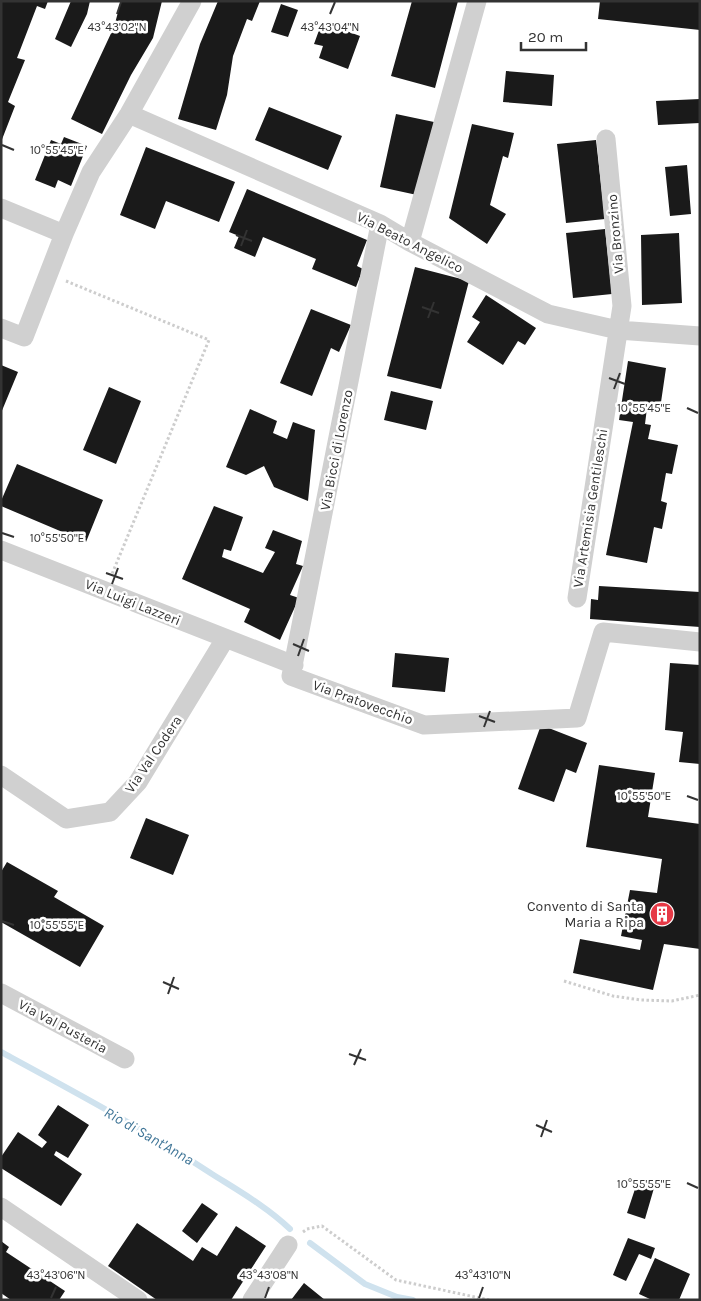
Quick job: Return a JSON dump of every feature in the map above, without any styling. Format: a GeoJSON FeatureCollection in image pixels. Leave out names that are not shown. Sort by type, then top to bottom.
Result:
{"type":"FeatureCollection","features":[{"type":"Feature","properties":{"kind":"street"},"geometry":{"type":"LineString","coordinates":[[1,328],[24,337],[64,234],[91,172],[128,114],[192,1]]}},
{"type":"Feature","properties":{"kind":"street"},"geometry":{"type":"LineString","coordinates":[[410,242],[477,1]]}},
{"type":"Feature","properties":{"kind":"street","name":"Via Beato Angelico"},"geometry":{"type":"LineString","coordinates":[[128,114],[380,224],[410,242],[548,314],[618,330],[700,336]]}},
{"type":"Feature","properties":{"kind":"street","name":"Via Bronzino"},"geometry":{"type":"LineString","coordinates":[[606,139],[622,306],[618,330]]}},
{"type":"Feature","properties":{"kind":"street"},"geometry":{"type":"LineString","coordinates":[[1,208],[64,234]]}},
{"type":"Feature","properties":{"kind":"street","name":"Via Bicci di Lorenzo"},"geometry":{"type":"LineString","coordinates":[[292,671],[380,224]]}},
{"type":"Feature","properties":{"kind":"street","name":"Via Artemisia Gentileschi"},"geometry":{"type":"LineString","coordinates":[[577,598],[618,330]]}},
{"type":"Feature","properties":{"kind":"street","name":"Via Luigi Lazzeri"},"geometry":{"type":"LineString","coordinates":[[1,550],[225,639],[292,671]]}},
{"type":"Feature","properties":{"kind":"street","name":"Via Pratovecchio"},"geometry":{"type":"LineString","coordinates":[[292,671],[424,725],[577,718],[603,632],[700,642]]}},
{"type":"Feature","properties":{"kind":"street","name":"Via Val Codera"},"geometry":{"type":"LineString","coordinates":[[1,774],[66,819],[110,812],[138,782],[225,639]]}},
{"type":"Feature","properties":{"kind":"street","name":"Via Val Pusteria"},"geometry":{"type":"LineString","coordinates":[[1,993],[125,1060]]}},
{"type":"Feature","properties":{"kind":"street"},"geometry":{"type":"LineString","coordinates":[[1,1207],[138,1300]]}},
{"type":"Feature","properties":{"kind":"street"},"geometry":{"type":"LineString","coordinates":[[252,1300],[288,1246]]}},
{"type":"Feature","properties":{"kind":"path"},"geometry":{"type":"LineString","coordinates":[[62,279],[209,340],[106,591]]}},
{"type":"Feature","properties":{"kind":"path"},"geometry":{"type":"LineString","coordinates":[[564,981],[613,996],[641,1000],[672,1001],[700,995]]}},
{"type":"Feature","properties":{"kind":"path"},"geometry":{"type":"LineString","coordinates":[[288,1246],[307,1229],[322,1226],[396,1280],[488,1300]]}},
{"type":"Feature","properties":{"kind":"building"},"geometry":{"type":"Polygon","coordinates":[[[1,1],[48,1],[45,9],[37,6],[17,58],[25,60],[8,102],[15,106],[1,142],[1,1]]]}},
{"type":"Feature","properties":{"kind":"building"},"geometry":{"type":"Polygon","coordinates":[[[71,1],[90,1],[87,14],[71,47],[55,39],[71,1]]]}},
{"type":"Feature","properties":{"kind":"building"},"geometry":{"type":"Polygon","coordinates":[[[121,1],[162,1],[153,38],[131,75],[102,134],[71,119],[114,27],[121,1]]]}},
{"type":"Feature","properties":{"kind":"building"},"geometry":{"type":"Polygon","coordinates":[[[218,1],[260,1],[252,21],[247,19],[233,56],[227,95],[216,130],[178,119],[200,44],[218,1]]]}},
{"type":"Feature","properties":{"kind":"building"},"geometry":{"type":"Polygon","coordinates":[[[412,1],[458,1],[435,88],[391,76],[412,1]]]}},
{"type":"Feature","properties":{"kind":"building"},"geometry":{"type":"Polygon","coordinates":[[[600,1],[700,1],[700,30],[598,19],[600,1]]]}},
{"type":"Feature","properties":{"kind":"building"},"geometry":{"type":"Polygon","coordinates":[[[281,4],[298,10],[288,37],[271,32],[281,4]]]}},
{"type":"Feature","properties":{"kind":"building"},"geometry":{"type":"Polygon","coordinates":[[[322,22],[360,36],[348,69],[319,58],[323,46],[314,44],[322,22]]]}},
{"type":"Feature","properties":{"kind":"building"},"geometry":{"type":"Polygon","coordinates":[[[506,71],[554,75],[552,106],[503,102],[506,71]]]}},
{"type":"Feature","properties":{"kind":"building"},"geometry":{"type":"Polygon","coordinates":[[[700,99],[700,123],[658,125],[656,101],[700,99]]]}},
{"type":"Feature","properties":{"kind":"building"},"geometry":{"type":"Polygon","coordinates":[[[269,107],[342,136],[328,170],[255,140],[269,107]]]}},
{"type":"Feature","properties":{"kind":"building"},"geometry":{"type":"Polygon","coordinates":[[[396,114],[434,122],[417,195],[380,187],[396,114]]]}},
{"type":"Feature","properties":{"kind":"building"},"geometry":{"type":"Polygon","coordinates":[[[472,124],[514,133],[508,158],[503,156],[490,205],[506,214],[487,244],[449,218],[472,124]]]}},
{"type":"Feature","properties":{"kind":"building"},"geometry":{"type":"Polygon","coordinates":[[[64,137],[87,146],[71,186],[58,180],[55,188],[35,180],[51,140],[61,144],[64,137]]]}},
{"type":"Feature","properties":{"kind":"building"},"geometry":{"type":"Polygon","coordinates":[[[596,140],[605,219],[566,223],[557,144],[596,140]]]}},
{"type":"Feature","properties":{"kind":"building"},"geometry":{"type":"Polygon","coordinates":[[[146,147],[235,182],[219,222],[166,201],[155,229],[120,215],[146,147]]]}},
{"type":"Feature","properties":{"kind":"building"},"geometry":{"type":"Polygon","coordinates":[[[687,165],[691,214],[670,216],[665,167],[687,165]]]}},
{"type":"Feature","properties":{"kind":"building"},"geometry":{"type":"Polygon","coordinates":[[[247,189],[367,240],[357,266],[363,269],[356,287],[312,269],[316,259],[263,237],[255,257],[234,248],[239,236],[229,232],[247,189]]]}},
{"type":"Feature","properties":{"kind":"building"},"geometry":{"type":"Polygon","coordinates":[[[605,229],[612,294],[573,298],[566,233],[605,229]]]}},
{"type":"Feature","properties":{"kind":"building"},"geometry":{"type":"Polygon","coordinates":[[[679,233],[682,303],[642,305],[641,235],[679,233]]]}},
{"type":"Feature","properties":{"kind":"building"},"geometry":{"type":"Polygon","coordinates":[[[415,267],[469,281],[441,389],[387,376],[415,267]]]}},
{"type":"Feature","properties":{"kind":"building"},"geometry":{"type":"Polygon","coordinates":[[[486,295],[536,328],[525,345],[518,341],[503,365],[467,342],[480,322],[472,317],[486,295]]]}},
{"type":"Feature","properties":{"kind":"building"},"geometry":{"type":"Polygon","coordinates":[[[311,309],[351,325],[339,352],[331,348],[312,396],[280,383],[311,309]]]}},
{"type":"Feature","properties":{"kind":"building"},"geometry":{"type":"Polygon","coordinates":[[[628,361],[666,368],[660,409],[647,408],[645,424],[651,425],[648,439],[678,445],[672,474],[666,473],[661,501],[667,503],[662,529],[654,527],[647,563],[606,555],[633,422],[619,420],[628,361]]]}},
{"type":"Feature","properties":{"kind":"building"},"geometry":{"type":"Polygon","coordinates":[[[1,365],[18,372],[1,413],[1,365]]]}},
{"type":"Feature","properties":{"kind":"building"},"geometry":{"type":"Polygon","coordinates":[[[109,387],[141,401],[116,464],[83,450],[109,387]]]}},
{"type":"Feature","properties":{"kind":"building"},"geometry":{"type":"Polygon","coordinates":[[[391,391],[433,401],[426,430],[384,420],[391,391]]]}},
{"type":"Feature","properties":{"kind":"building"},"geometry":{"type":"Polygon","coordinates":[[[250,409],[277,421],[273,433],[287,439],[293,422],[315,430],[308,501],[274,487],[264,466],[246,475],[226,467],[250,409]]]}},
{"type":"Feature","properties":{"kind":"building"},"geometry":{"type":"Polygon","coordinates":[[[17,464],[103,500],[86,542],[1,506],[1,501],[17,464]]]}},
{"type":"Feature","properties":{"kind":"building"},"geometry":{"type":"Polygon","coordinates":[[[214,506],[243,517],[231,551],[224,549],[222,557],[263,573],[275,552],[265,548],[273,530],[302,541],[296,564],[303,566],[290,595],[299,598],[280,640],[244,622],[250,609],[182,579],[214,506]]]}},
{"type":"Feature","properties":{"kind":"building"},"geometry":{"type":"Polygon","coordinates":[[[599,586],[700,592],[700,627],[590,619],[591,599],[598,600],[599,586]]]}},
{"type":"Feature","properties":{"kind":"building"},"geometry":{"type":"Polygon","coordinates":[[[395,653],[449,658],[445,692],[392,687],[395,653]]]}},
{"type":"Feature","properties":{"kind":"building"},"geometry":{"type":"Polygon","coordinates":[[[670,663],[700,665],[700,764],[679,762],[683,732],[665,730],[670,663]]]}},
{"type":"Feature","properties":{"kind":"building"},"geometry":{"type":"Polygon","coordinates":[[[541,725],[587,743],[576,773],[566,769],[554,802],[518,789],[541,725]]]}},
{"type":"Feature","properties":{"kind":"building","name":"Convento di Santa Maria a Ripa"},"geometry":{"type":"Polygon","coordinates":[[[599,765],[655,773],[648,817],[700,824],[700,949],[664,944],[653,990],[573,973],[580,939],[640,950],[642,940],[621,936],[630,890],[657,893],[662,859],[586,847],[599,765]]]}},
{"type":"Feature","properties":{"kind":"building"},"geometry":{"type":"Polygon","coordinates":[[[146,818],[189,835],[173,875],[130,858],[146,818]]]}},
{"type":"Feature","properties":{"kind":"building"},"geometry":{"type":"Polygon","coordinates":[[[7,862],[58,891],[54,897],[104,926],[80,967],[1,922],[1,872],[7,862]]]}},
{"type":"Feature","properties":{"kind":"building"},"geometry":{"type":"Polygon","coordinates":[[[58,1105],[89,1125],[68,1158],[56,1151],[54,1155],[82,1174],[61,1206],[1,1168],[1,1157],[18,1132],[42,1148],[47,1142],[38,1135],[58,1105]]]}},
{"type":"Feature","properties":{"kind":"building"},"geometry":{"type":"Polygon","coordinates":[[[637,1183],[654,1188],[645,1219],[627,1213],[637,1183]]]}},
{"type":"Feature","properties":{"kind":"building"},"geometry":{"type":"Polygon","coordinates":[[[202,1203],[218,1214],[197,1243],[182,1231],[202,1203]]]}},
{"type":"Feature","properties":{"kind":"building"},"geometry":{"type":"Polygon","coordinates":[[[137,1223],[193,1261],[202,1247],[217,1256],[236,1226],[266,1246],[231,1300],[157,1300],[108,1266],[137,1223]]]}},
{"type":"Feature","properties":{"kind":"building"},"geometry":{"type":"Polygon","coordinates":[[[628,1238],[655,1248],[651,1259],[639,1254],[626,1281],[613,1275],[628,1238]]]}},
{"type":"Feature","properties":{"kind":"building"},"geometry":{"type":"Polygon","coordinates":[[[1,1241],[9,1247],[6,1252],[65,1291],[59,1300],[11,1300],[1,1293],[1,1241]]]}},
{"type":"Feature","properties":{"kind":"building"},"geometry":{"type":"Polygon","coordinates":[[[655,1258],[690,1274],[679,1300],[652,1300],[639,1294],[655,1258]]]}},
{"type":"Feature","properties":{"kind":"building"},"geometry":{"type":"Polygon","coordinates":[[[304,1283],[325,1300],[291,1300],[304,1283]]]}},
{"type":"Feature","properties":{"kind":"waterway","name":"Rio di Sant'Anna"},"geometry":{"type":"LineString","coordinates":[[1,1052],[160,1141],[252,1200],[290,1229]]}},
{"type":"Feature","properties":{"kind":"waterway","name":"Rio di Sant'Anna"},"geometry":{"type":"LineString","coordinates":[[310,1243],[365,1284],[397,1297],[413,1300]]}},
{"type":"Feature","properties":{"kind":"place","name":"Convento di Santa Maria a Ripa"},"geometry":{"type":"Point","coordinates":[662,914]}}]}
